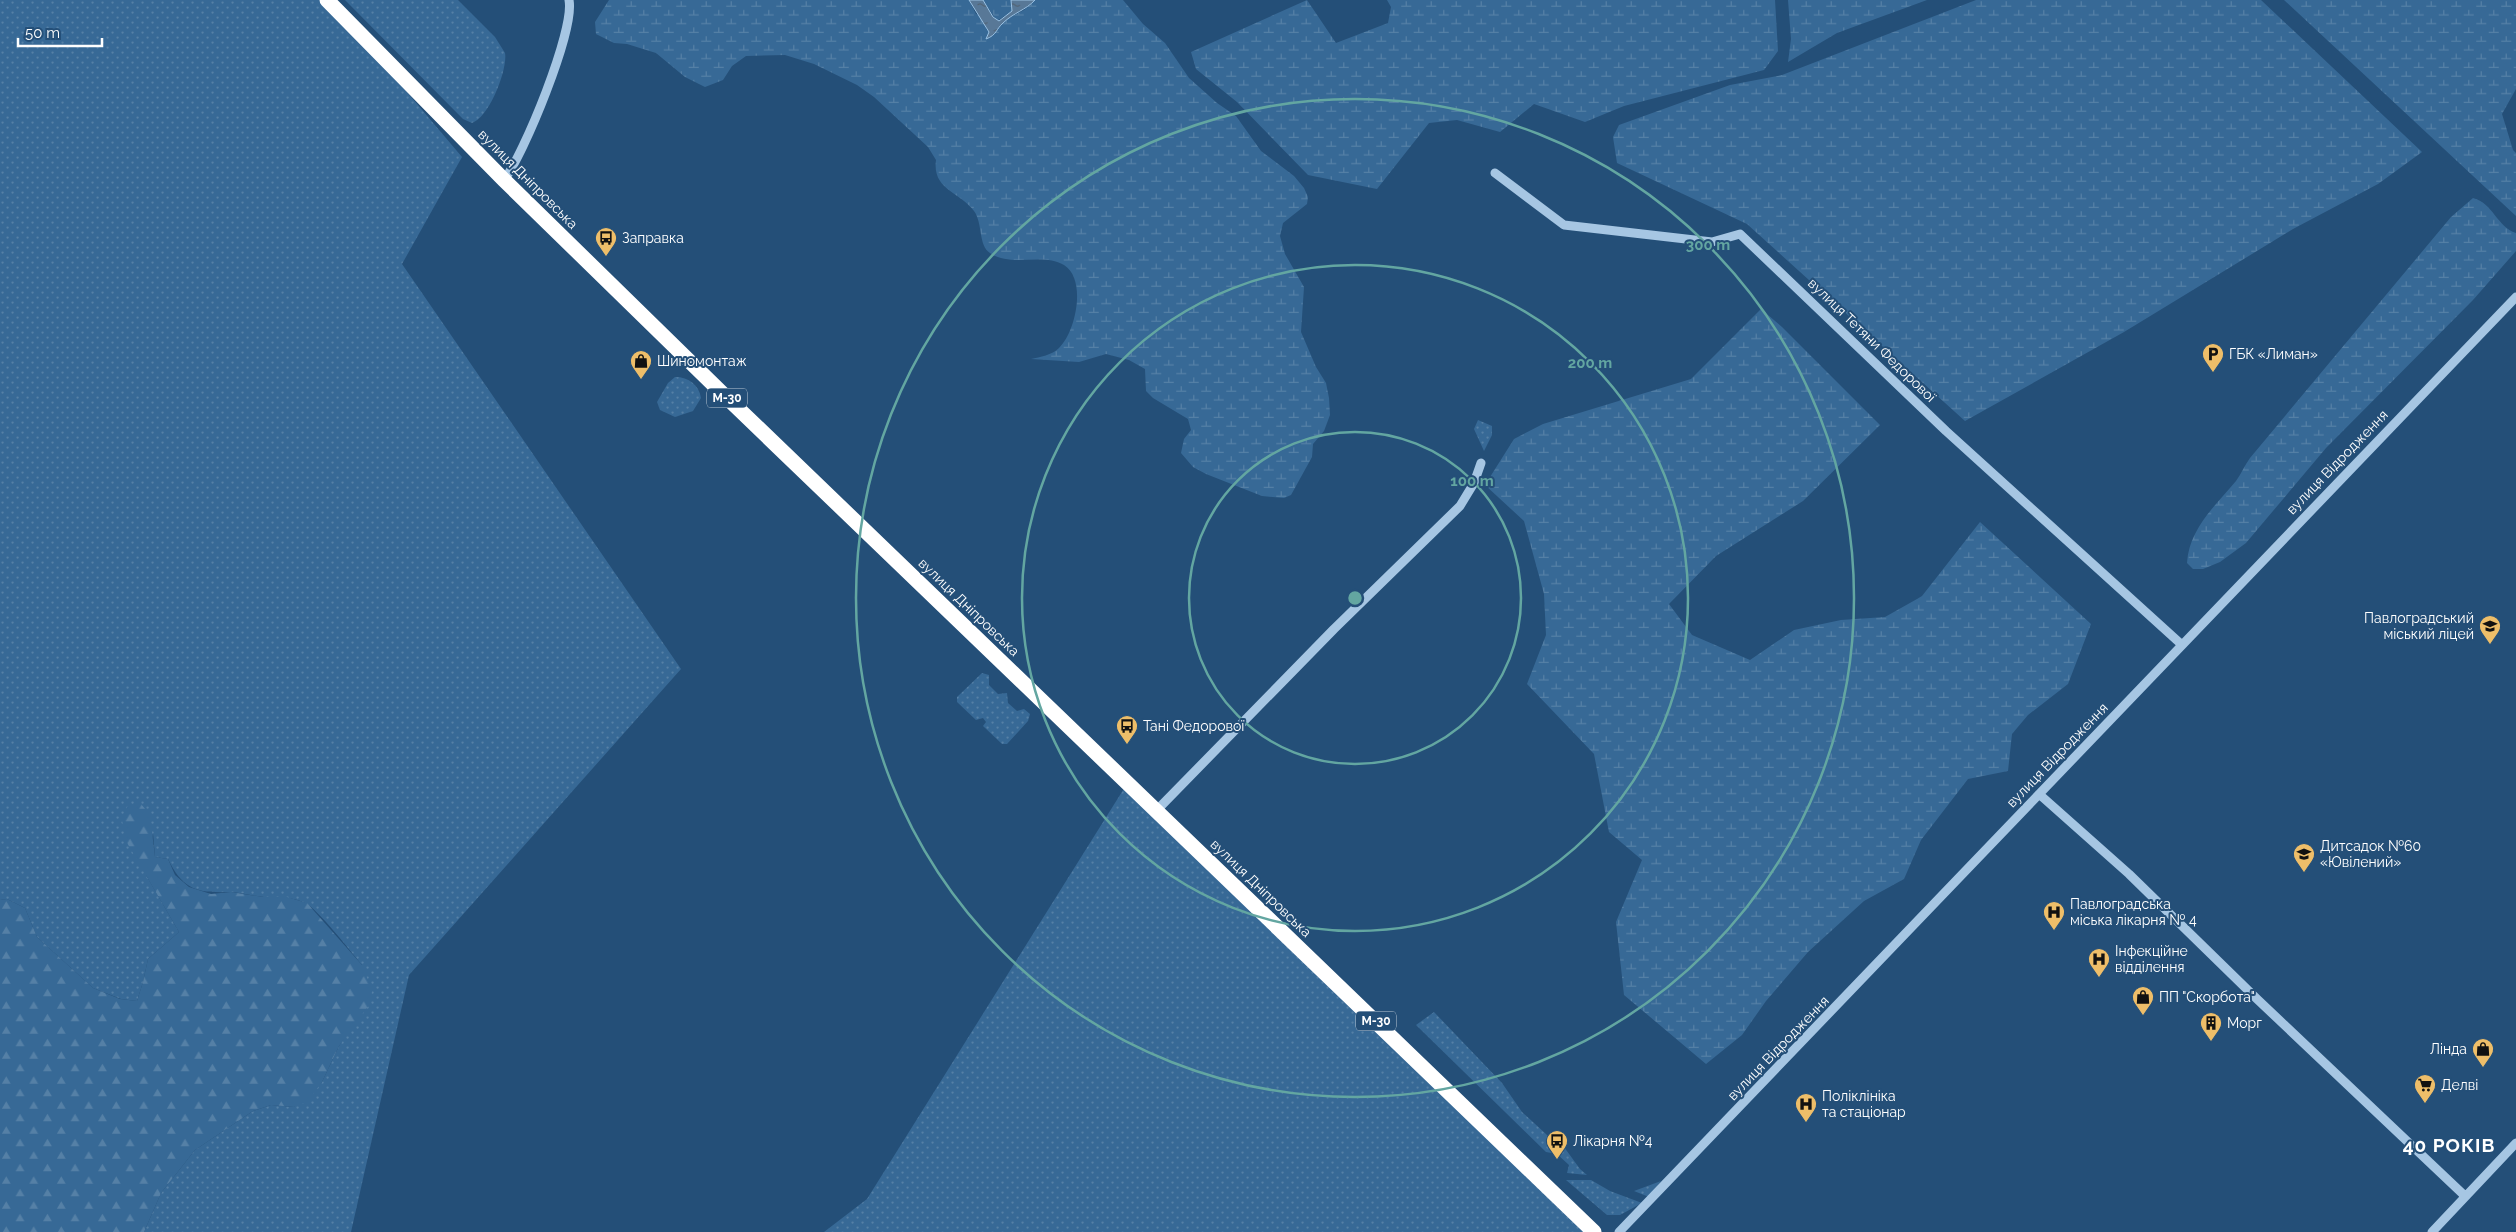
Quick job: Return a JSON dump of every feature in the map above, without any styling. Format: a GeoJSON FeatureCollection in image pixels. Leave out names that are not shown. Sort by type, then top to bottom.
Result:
{"type":"FeatureCollection","features":[{"type":"Feature","properties":{"kind":"highway","name":"вулиця Дніпровська"},"geometry":{"type":"LineString","coordinates":[[326,0],[504,180],[723,394],[1594,1232]]}},
{"type":"Feature","properties":{"kind":"street"},"geometry":{"type":"LineString","coordinates":[[504,180],[514,167],[566,38],[571,9],[569,0]]}},
{"type":"Feature","properties":{"kind":"street","name":"вулиця Тетяни Федорової"},"geometry":{"type":"LineString","coordinates":[[1495,174],[1564,225],[1712,242],[1740,234],[1946,431],[2182,644]]}},
{"type":"Feature","properties":{"kind":"street","name":"вулиця Відродження"},"geometry":{"type":"LineString","coordinates":[[1619,1232],[2516,298]]}},
{"type":"Feature","properties":{"kind":"street"},"geometry":{"type":"LineString","coordinates":[[1157,810],[1327,636],[1460,506],[1474,483],[1481,463]]}},
{"type":"Feature","properties":{"kind":"street"},"geometry":{"type":"LineString","coordinates":[[2039,794],[2129,874],[2257,999],[2465,1196]]}},
{"type":"Feature","properties":{"kind":"street"},"geometry":{"type":"LineString","coordinates":[[2432,1232],[2516,1143]]}},
{"type":"Feature","properties":{"kind":"green space"},"geometry":{"type":"Polygon","coordinates":[[[0,0],[329,0],[462,157],[402,264],[681,669],[409,975],[351,1232],[144,1232],[161,1193],[195,1150],[253,1111],[271,1105],[294,1107],[322,1082],[339,1046],[351,1027],[362,965],[318,913],[305,903],[295,899],[233,892],[208,892],[192,887],[179,877],[168,859],[155,857],[153,833],[146,875],[179,932],[148,959],[137,1001],[121,999],[93,988],[37,937],[25,908],[7,899],[0,900],[0,0]]]}},
{"type":"Feature","properties":{"kind":"green space"},"geometry":{"type":"Polygon","coordinates":[[[345,0],[458,0],[495,37],[505,53],[500,81],[485,112],[472,123],[463,119],[345,0]]]}},
{"type":"Feature","properties":{"kind":"green space"},"geometry":{"type":"Polygon","coordinates":[[[609,0],[969,0],[976,14],[981,16],[987,30],[1024,10],[1035,0],[1123,0],[1143,24],[1165,43],[1189,78],[1217,103],[1236,116],[1261,151],[1294,176],[1304,188],[1308,197],[1307,204],[1283,223],[1280,236],[1285,254],[1304,287],[1301,332],[1316,367],[1326,383],[1330,415],[1324,431],[1313,444],[1312,457],[1291,495],[1284,498],[1262,496],[1193,467],[1181,453],[1184,439],[1191,430],[1188,419],[1153,398],[1146,391],[1145,369],[1129,360],[1106,354],[1079,362],[1031,359],[1046,355],[1059,348],[1070,330],[1074,318],[1077,293],[1071,272],[1064,265],[1055,261],[1008,259],[990,253],[984,245],[977,216],[968,205],[948,190],[938,178],[936,160],[928,147],[874,97],[857,85],[814,64],[785,55],[746,56],[732,66],[723,80],[705,87],[685,77],[656,53],[627,44],[614,43],[596,34],[595,22],[609,0]]]}},
{"type":"Feature","properties":{"kind":"green space"},"geometry":{"type":"Polygon","coordinates":[[[983,0],[1011,0],[1012,11],[997,21],[983,0]]]}},
{"type":"Feature","properties":{"kind":"green space"},"geometry":{"type":"Polygon","coordinates":[[[1307,0],[1336,43],[1388,23],[1391,7],[1387,0],[1775,0],[1778,51],[1764,70],[1624,106],[1585,122],[1534,104],[1500,132],[1457,120],[1429,123],[1377,189],[1308,175],[1237,102],[1196,69],[1191,52],[1307,0]]]}},
{"type":"Feature","properties":{"kind":"green space"},"geometry":{"type":"Polygon","coordinates":[[[1788,0],[1927,0],[1837,33],[1788,62],[1791,39],[1788,0]]]}},
{"type":"Feature","properties":{"kind":"green space"},"geometry":{"type":"Polygon","coordinates":[[[1976,0],[2261,0],[2422,152],[2378,184],[2293,229],[2124,332],[1965,421],[1747,224],[1617,163],[1613,137],[1619,125],[1730,85],[1782,75],[1976,0]]]}},
{"type":"Feature","properties":{"kind":"green space"},"geometry":{"type":"Polygon","coordinates":[[[2284,0],[2516,0],[2516,89],[2502,114],[2513,150],[2516,153],[2516,216],[2284,0]]]}},
{"type":"Feature","properties":{"kind":"green space"},"geometry":{"type":"Polygon","coordinates":[[[2473,198],[2485,205],[2504,226],[2516,233],[2516,251],[2473,300],[2326,448],[2246,543],[2220,562],[2203,569],[2193,569],[2187,563],[2189,551],[2198,529],[2204,519],[2236,481],[2250,458],[2451,217],[2473,198]]]}},
{"type":"Feature","properties":{"kind":"green space"},"geometry":{"type":"Polygon","coordinates":[[[1761,309],[1782,327],[1880,425],[1803,501],[1716,556],[1669,604],[1692,635],[1750,660],[1794,630],[1841,620],[1885,617],[1922,596],[1980,522],[2091,624],[2068,684],[2028,715],[2012,734],[2008,771],[1968,779],[1921,840],[1904,879],[1864,901],[1808,952],[1766,1001],[1742,1035],[1706,1064],[1624,995],[1616,922],[1642,860],[1609,832],[1594,754],[1527,684],[1546,635],[1544,594],[1524,521],[1485,485],[1514,439],[1543,424],[1691,379],[1761,309]]]}},
{"type":"Feature","properties":{"kind":"green space"},"geometry":{"type":"Polygon","coordinates":[[[675,377],[685,378],[693,383],[698,389],[701,398],[693,411],[675,417],[660,410],[657,402],[668,383],[675,377]]]}},
{"type":"Feature","properties":{"kind":"green space"},"geometry":{"type":"Polygon","coordinates":[[[1478,420],[1492,426],[1492,435],[1484,451],[1474,429],[1478,420]]]}},
{"type":"Feature","properties":{"kind":"green space"},"geometry":{"type":"Polygon","coordinates":[[[982,673],[989,675],[989,685],[998,694],[1007,693],[1008,703],[1017,711],[1024,709],[1030,714],[1028,721],[1007,744],[1002,744],[983,726],[986,722],[983,718],[976,720],[957,702],[957,697],[982,673]]]}},
{"type":"Feature","properties":{"kind":"green space"},"geometry":{"type":"Polygon","coordinates":[[[1130,779],[1600,1232],[824,1232],[867,1199],[1130,779]]]}},
{"type":"Feature","properties":{"kind":"green space"},"geometry":{"type":"Polygon","coordinates":[[[141,804],[150,815],[155,857],[168,859],[175,875],[189,887],[211,894],[231,892],[263,897],[287,897],[307,903],[362,965],[372,991],[369,1005],[339,1046],[322,1082],[307,1102],[294,1107],[271,1105],[253,1111],[195,1150],[161,1193],[144,1232],[0,1232],[0,900],[7,899],[25,908],[37,937],[93,988],[120,999],[137,1001],[148,959],[179,932],[126,841],[122,820],[128,805],[141,804]]]}},
{"type":"Feature","properties":{"kind":"green space"},"geometry":{"type":"Polygon","coordinates":[[[1434,1012],[1502,1083],[1522,1112],[1547,1135],[1564,1147],[1580,1169],[1587,1175],[1567,1173],[1569,1165],[1557,1154],[1546,1152],[1416,1025],[1434,1012]]]}},
{"type":"Feature","properties":{"kind":"green space"},"geometry":{"type":"Polygon","coordinates":[[[1566,1180],[1591,1180],[1610,1191],[1642,1203],[1620,1215],[1607,1215],[1566,1180]]]}},
{"type":"Feature","properties":{"kind":"green space"},"geometry":{"type":"Polygon","coordinates":[[[1661,1181],[1649,1197],[1634,1191],[1661,1181]]]}},
{"type":"Feature","properties":{"kind":"water"},"geometry":{"type":"Polygon","coordinates":[[[969,0],[983,0],[993,17],[999,21],[1012,11],[1011,0],[1035,0],[1007,20],[994,34],[986,39],[989,32],[969,0]]]}},
{"type":"Feature","properties":{"kind":"place","name":"Заправка"},"geometry":{"type":"Point","coordinates":[606,257]}},
{"type":"Feature","properties":{"kind":"place","name":"ГБК «Лиман»"},"geometry":{"type":"Point","coordinates":[2213,373]}},
{"type":"Feature","properties":{"kind":"place","name":"Шиномонтаж"},"geometry":{"type":"Point","coordinates":[641,380]}},
{"type":"Feature","properties":{"kind":"place","name":"Павлоградський міський ліцей"},"geometry":{"type":"Point","coordinates":[2490,645]}},
{"type":"Feature","properties":{"kind":"place","name":"Тані Федорової"},"geometry":{"type":"Point","coordinates":[1127,745]}},
{"type":"Feature","properties":{"kind":"place","name":"Дитсадок №60 «Ювілений»"},"geometry":{"type":"Point","coordinates":[2304,873]}},
{"type":"Feature","properties":{"kind":"place","name":"Павлоградська міська лікарня № 4"},"geometry":{"type":"Point","coordinates":[2054,931]}},
{"type":"Feature","properties":{"kind":"place","name":"Інфекційне відділення"},"geometry":{"type":"Point","coordinates":[2099,978]}},
{"type":"Feature","properties":{"kind":"place","name":"ПП \"Скорбота\""},"geometry":{"type":"Point","coordinates":[2143,1016]}},
{"type":"Feature","properties":{"kind":"place","name":"Морг"},"geometry":{"type":"Point","coordinates":[2211,1042]}},
{"type":"Feature","properties":{"kind":"place","name":"Лінда"},"geometry":{"type":"Point","coordinates":[2483,1068]}},
{"type":"Feature","properties":{"kind":"place","name":"Делві"},"geometry":{"type":"Point","coordinates":[2425,1104]}},
{"type":"Feature","properties":{"kind":"place","name":"Поліклініка та стаціонар"},"geometry":{"type":"Point","coordinates":[1806,1123]}},
{"type":"Feature","properties":{"kind":"place","name":"Лікарня №4"},"geometry":{"type":"Point","coordinates":[1557,1160]}},
{"type":"Feature","properties":{"kind":"district","name":"40 РОКІВ"},"geometry":{"type":"Point","coordinates":[2449,1145]}}]}
